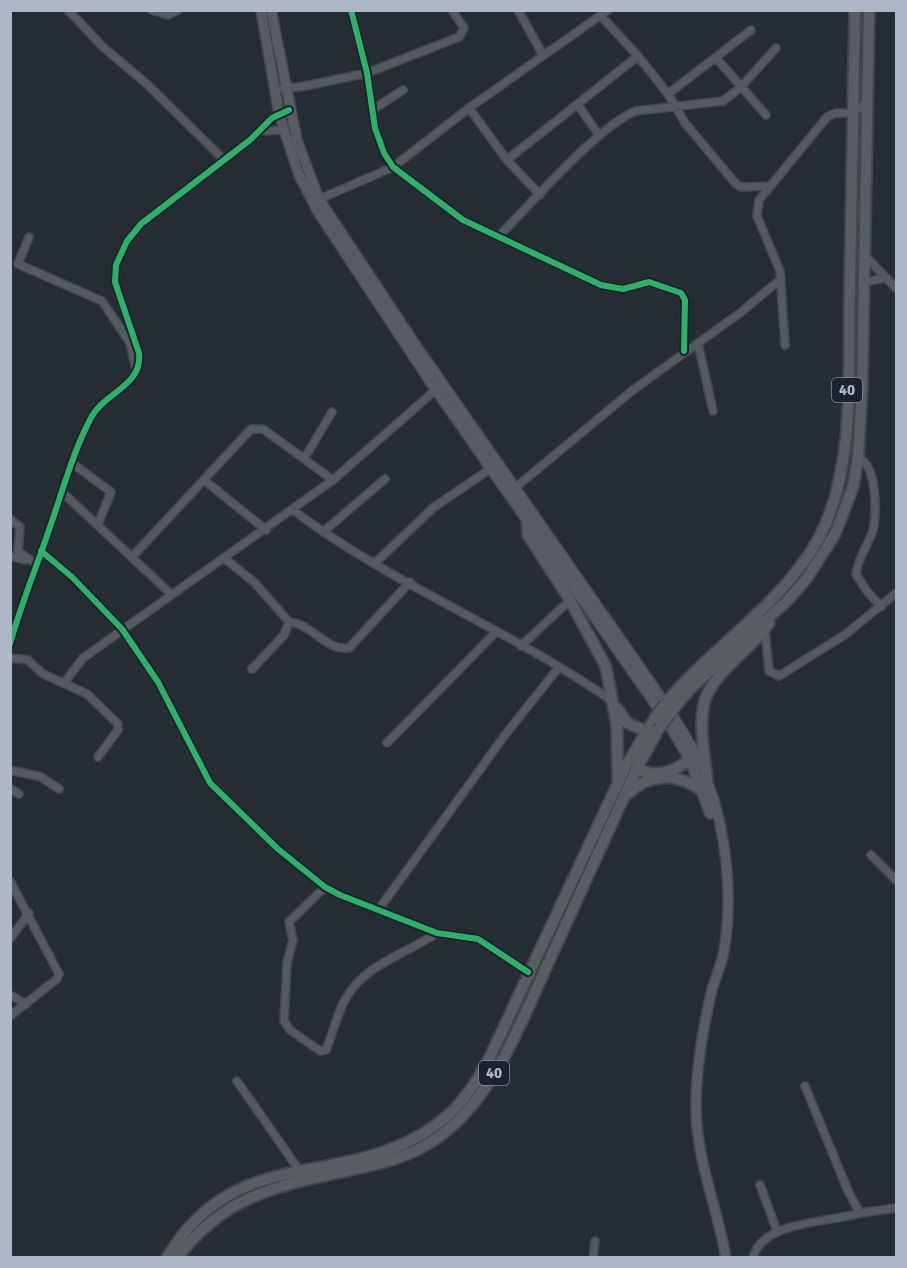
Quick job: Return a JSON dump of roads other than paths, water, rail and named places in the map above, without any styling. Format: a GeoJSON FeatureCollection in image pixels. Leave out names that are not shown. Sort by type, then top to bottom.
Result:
{"type":"FeatureCollection","features":[{"type":"Feature","properties":{"kind":"highway","name":"40"},"geometry":{"type":"LineString","coordinates":[[177,1257],[217,1217],[255,1194],[380,1164],[417,1151],[433,1142],[462,1119],[474,1104],[515,1033],[637,768],[668,708],[691,675],[777,593],[800,567],[819,537],[834,503],[842,472],[848,386],[855,10]]}},
{"type":"Feature","properties":{"kind":"highway","name":"40"},"geometry":{"type":"LineString","coordinates":[[167,1257],[188,1228],[233,1192],[258,1180],[383,1151],[428,1131],[464,1100],[476,1084],[646,731],[655,718],[779,608],[807,578],[835,534],[851,495],[858,458],[862,386],[862,254],[869,10]]}},
{"type":"Feature","properties":{"kind":"highway"},"geometry":{"type":"LineString","coordinates":[[848,386],[862,386]]}},
{"type":"Feature","properties":{"kind":"highway"},"geometry":{"type":"LineString","coordinates":[[530,517],[528,535],[570,600],[606,667],[614,703],[618,785]]}},
{"type":"Feature","properties":{"kind":"highway"},"geometry":{"type":"LineString","coordinates":[[624,796],[639,783],[664,777],[704,786],[703,725],[706,698],[717,681],[765,629],[779,608]]}},
{"type":"Feature","properties":{"kind":"highway"},"geometry":{"type":"LineString","coordinates":[[614,703],[627,723],[646,731]]}},
{"type":"Feature","properties":{"kind":"highway"},"geometry":{"type":"LineString","coordinates":[[637,768],[646,773],[676,770],[689,759]]}},
{"type":"Feature","properties":{"kind":"highway"},"geometry":{"type":"LineString","coordinates":[[504,1027],[515,1033]]}},
{"type":"Feature","properties":{"kind":"main road"},"geometry":{"type":"LineString","coordinates":[[261,10],[279,114],[299,175],[439,387],[490,469],[530,517],[653,686],[688,740],[704,786],[724,874],[728,924],[724,953],[716,974],[700,1054],[696,1107],[699,1150],[726,1257]]}},
{"type":"Feature","properties":{"kind":"main road"},"geometry":{"type":"LineString","coordinates":[[271,10],[289,110],[316,200]]}},
{"type":"Feature","properties":{"kind":"main road"},"geometry":{"type":"LineString","coordinates":[[439,387],[516,487],[530,517],[609,635],[704,786]]}},
{"type":"Feature","properties":{"kind":"street"},"geometry":{"type":"LineString","coordinates":[[68,10],[102,46],[149,86],[223,159]]}},
{"type":"Feature","properties":{"kind":"street"},"geometry":{"type":"LineString","coordinates":[[152,10],[168,15],[178,10]]}},
{"type":"Feature","properties":{"kind":"street"},"geometry":{"type":"LineString","coordinates":[[351,10],[367,73],[379,143],[393,167],[449,211],[498,237],[601,285],[623,289],[649,282],[681,293],[685,300],[684,351]]}},
{"type":"Feature","properties":{"kind":"street"},"geometry":{"type":"LineString","coordinates":[[274,89],[367,73],[459,37],[464,28],[452,10]]}},
{"type":"Feature","properties":{"kind":"street"},"geometry":{"type":"LineString","coordinates":[[518,10],[543,55]]}},
{"type":"Feature","properties":{"kind":"street"},"geometry":{"type":"LineString","coordinates":[[316,200],[393,167],[468,108],[608,10]]}},
{"type":"Feature","properties":{"kind":"street"},"geometry":{"type":"LineString","coordinates":[[601,16],[638,56],[668,94],[685,123],[736,184],[741,187],[769,186]]}},
{"type":"Feature","properties":{"kind":"street"},"geometry":{"type":"LineString","coordinates":[[668,94],[717,59],[751,30]]}},
{"type":"Feature","properties":{"kind":"street"},"geometry":{"type":"LineString","coordinates":[[498,237],[600,135],[631,112],[723,101],[741,87],[776,48]]}},
{"type":"Feature","properties":{"kind":"street"},"geometry":{"type":"LineString","coordinates":[[507,160],[638,56]]}},
{"type":"Feature","properties":{"kind":"street"},"geometry":{"type":"LineString","coordinates":[[717,59],[766,115]]}},
{"type":"Feature","properties":{"kind":"street"},"geometry":{"type":"LineString","coordinates":[[372,111],[403,90]]}},
{"type":"Feature","properties":{"kind":"street"},"geometry":{"type":"LineString","coordinates":[[785,345],[781,279],[776,259],[757,216],[759,200],[827,117],[836,113],[853,112],[867,102]]}},
{"type":"Feature","properties":{"kind":"street"},"geometry":{"type":"LineString","coordinates":[[578,105],[600,135]]}},
{"type":"Feature","properties":{"kind":"street"},"geometry":{"type":"LineString","coordinates":[[468,108],[507,160],[540,195]]}},
{"type":"Feature","properties":{"kind":"street"},"geometry":{"type":"LineString","coordinates":[[10,644],[15,613],[33,563],[41,551],[72,463],[94,412],[128,384],[136,371],[139,353],[115,282],[118,257],[141,224],[279,114],[289,110]]}},
{"type":"Feature","properties":{"kind":"street"},"geometry":{"type":"LineString","coordinates":[[259,131],[284,130]]}},
{"type":"Feature","properties":{"kind":"street"},"geometry":{"type":"LineString","coordinates":[[28,237],[18,264],[102,301],[130,343],[136,371]]}},
{"type":"Feature","properties":{"kind":"street"},"geometry":{"type":"LineString","coordinates":[[862,254],[884,278],[897,288]]}},
{"type":"Feature","properties":{"kind":"street"},"geometry":{"type":"LineString","coordinates":[[862,282],[884,278]]}},
{"type":"Feature","properties":{"kind":"street"},"geometry":{"type":"LineString","coordinates":[[516,487],[684,351],[698,343],[781,279]]}},
{"type":"Feature","properties":{"kind":"street"},"geometry":{"type":"LineString","coordinates":[[698,343],[713,411]]}},
{"type":"Feature","properties":{"kind":"street"},"geometry":{"type":"LineString","coordinates":[[64,683],[83,658],[171,594],[266,530],[333,480],[439,387]]}},
{"type":"Feature","properties":{"kind":"street"},"geometry":{"type":"LineString","coordinates":[[304,459],[332,412]]}},
{"type":"Feature","properties":{"kind":"street"},"geometry":{"type":"LineString","coordinates":[[133,556],[244,436],[255,428],[263,429],[333,480]]}},
{"type":"Feature","properties":{"kind":"street"},"geometry":{"type":"LineString","coordinates":[[858,458],[867,463],[871,470],[875,514],[872,534],[862,552],[856,574],[862,585],[881,607]]}},
{"type":"Feature","properties":{"kind":"street"},"geometry":{"type":"LineString","coordinates":[[72,463],[105,484],[111,492],[98,524]]}},
{"type":"Feature","properties":{"kind":"street"},"geometry":{"type":"LineString","coordinates":[[375,563],[448,496],[490,469]]}},
{"type":"Feature","properties":{"kind":"street"},"geometry":{"type":"LineString","coordinates":[[323,532],[385,479]]}},
{"type":"Feature","properties":{"kind":"street"},"geometry":{"type":"LineString","coordinates":[[204,480],[266,530]]}},
{"type":"Feature","properties":{"kind":"street"},"geometry":{"type":"LineString","coordinates":[[62,492],[171,594]]}},
{"type":"Feature","properties":{"kind":"street"},"geometry":{"type":"LineString","coordinates":[[293,510],[323,532],[559,667],[614,703]]}},
{"type":"Feature","properties":{"kind":"street"},"geometry":{"type":"LineString","coordinates":[[10,519],[20,527],[18,551],[33,563]]}},
{"type":"Feature","properties":{"kind":"street"},"geometry":{"type":"LineString","coordinates":[[41,551],[72,577],[122,629],[158,682],[194,757],[214,789],[278,849],[325,887],[346,898],[437,933],[478,939],[528,972]]}},
{"type":"Feature","properties":{"kind":"street"},"geometry":{"type":"LineString","coordinates":[[10,556],[33,563]]}},
{"type":"Feature","properties":{"kind":"street"},"geometry":{"type":"LineString","coordinates":[[224,558],[254,582],[289,622],[308,627],[338,648],[348,648],[410,582]]}},
{"type":"Feature","properties":{"kind":"street"},"geometry":{"type":"LineString","coordinates":[[765,629],[769,671],[778,676],[846,634],[897,593]]}},
{"type":"Feature","properties":{"kind":"street"},"geometry":{"type":"LineString","coordinates":[[521,646],[570,600]]}},
{"type":"Feature","properties":{"kind":"street"},"geometry":{"type":"LineString","coordinates":[[252,669],[284,635],[289,622]]}},
{"type":"Feature","properties":{"kind":"street"},"geometry":{"type":"LineString","coordinates":[[387,744],[496,632]]}},
{"type":"Feature","properties":{"kind":"street"},"geometry":{"type":"LineString","coordinates":[[10,658],[28,660],[43,674],[94,700],[118,724],[118,730],[98,757]]}},
{"type":"Feature","properties":{"kind":"street"},"geometry":{"type":"LineString","coordinates":[[379,909],[505,735],[559,667]]}},
{"type":"Feature","properties":{"kind":"street"},"geometry":{"type":"LineString","coordinates":[[10,771],[41,777],[59,789]]}},
{"type":"Feature","properties":{"kind":"street"},"geometry":{"type":"LineString","coordinates":[[10,788],[19,794]]}},
{"type":"Feature","properties":{"kind":"street"},"geometry":{"type":"LineString","coordinates":[[871,855],[897,880]]}},
{"type":"Feature","properties":{"kind":"street"},"geometry":{"type":"LineString","coordinates":[[10,881],[29,913],[59,974],[57,979],[10,1016]]}},
{"type":"Feature","properties":{"kind":"street"},"geometry":{"type":"LineString","coordinates":[[325,887],[289,922],[293,940],[287,963],[284,1018],[290,1030],[320,1051],[326,1050],[345,999],[361,980],[379,966],[437,933]]}},
{"type":"Feature","properties":{"kind":"street"},"geometry":{"type":"LineString","coordinates":[[10,939],[29,913]]}},
{"type":"Feature","properties":{"kind":"street"},"geometry":{"type":"LineString","coordinates":[[10,995],[26,1004]]}},
{"type":"Feature","properties":{"kind":"street"},"geometry":{"type":"LineString","coordinates":[[237,1081],[299,1170]]}},
{"type":"Feature","properties":{"kind":"street"},"geometry":{"type":"LineString","coordinates":[[805,1086],[848,1191],[860,1213]]}},
{"type":"Feature","properties":{"kind":"street"},"geometry":{"type":"LineString","coordinates":[[760,1185],[777,1231]]}},
{"type":"Feature","properties":{"kind":"street"},"geometry":{"type":"LineString","coordinates":[[753,1257],[759,1242],[777,1231],[860,1213],[897,1208]]}},
{"type":"Feature","properties":{"kind":"street"},"geometry":{"type":"LineString","coordinates":[[593,1257],[595,1241]]}}]}
